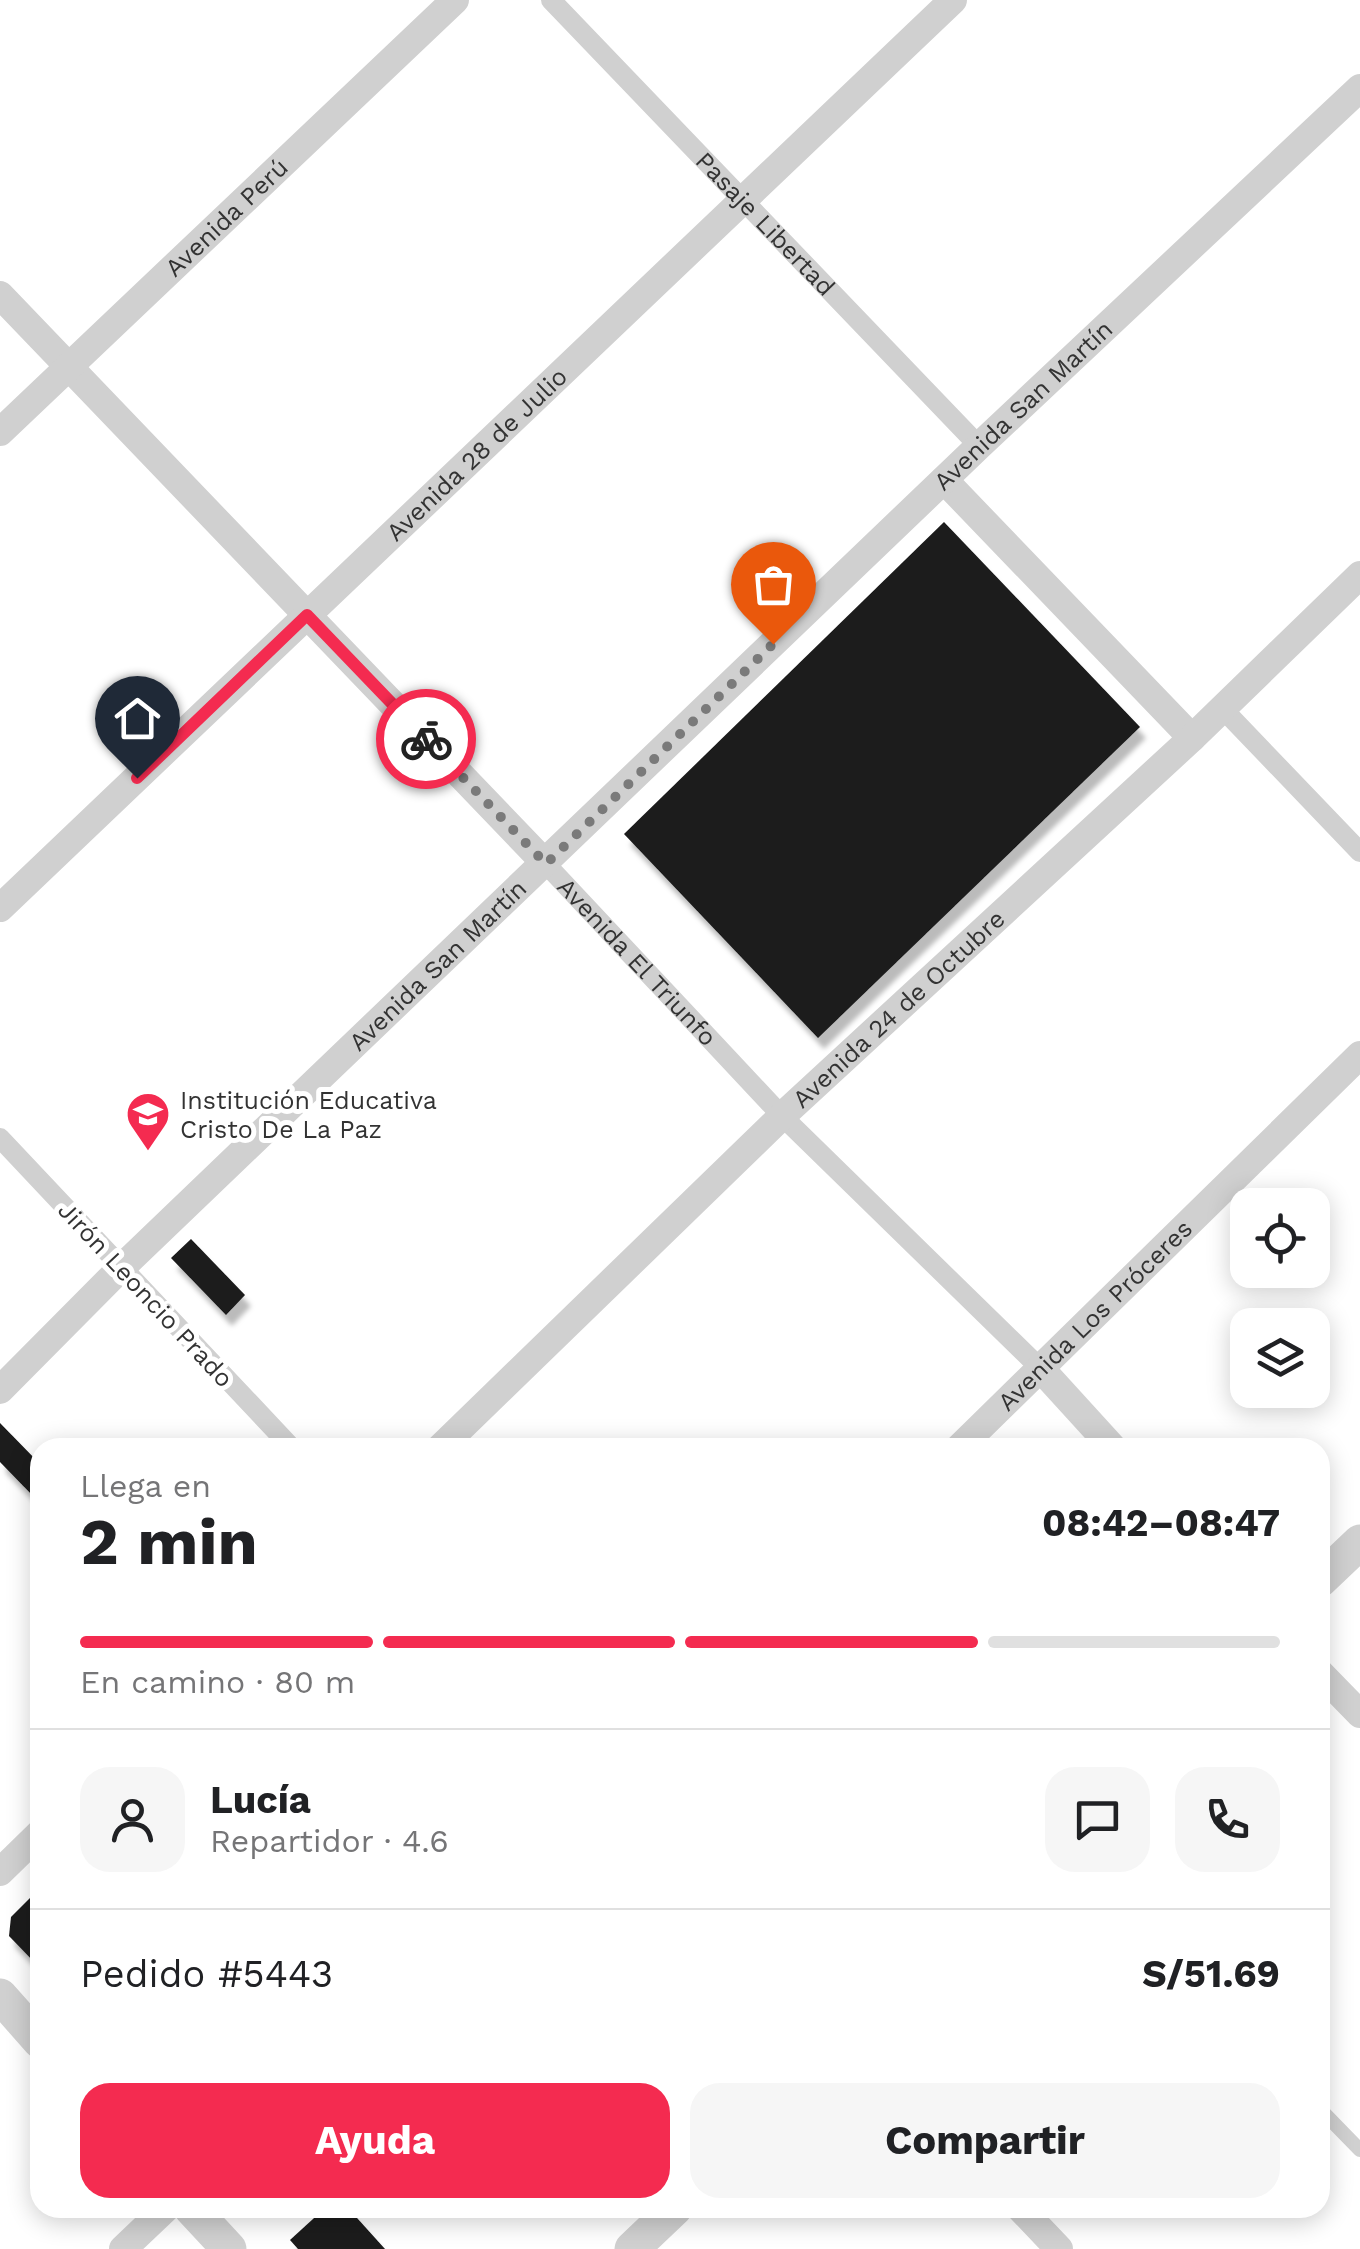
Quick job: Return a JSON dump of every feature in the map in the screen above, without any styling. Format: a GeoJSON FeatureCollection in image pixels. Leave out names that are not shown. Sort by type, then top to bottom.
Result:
{"type":"FeatureCollection","features":[{"type":"Feature","properties":{"kind":"street","name":"Avenida Perú"},"geometry":{"type":"LineString","coordinates":[[0,432],[455,0]]}},
{"type":"Feature","properties":{"kind":"street","name":"Pasaje Libertad"},"geometry":{"type":"LineString","coordinates":[[551,0],[979,446]]}},
{"type":"Feature","properties":{"kind":"street","name":"Avenida 28 de Julio"},"geometry":{"type":"LineString","coordinates":[[0,908],[953,0]]}},
{"type":"Feature","properties":{"kind":"street","name":"Avenida San Martín"},"geometry":{"type":"LineString","coordinates":[[0,1390],[120,1269],[979,446],[1360,88]]}},
{"type":"Feature","properties":{"kind":"street","name":"Avenida El Triunfo"},"geometry":{"type":"LineString","coordinates":[[0,295],[782,1116],[1041,1369],[1103,1438]]}},
{"type":"Feature","properties":{"kind":"street"},"geometry":{"type":"LineString","coordinates":[[944,480],[1192,738]]}},
{"type":"Feature","properties":{"kind":"street","name":"Avenida 24 de Octubre"},"geometry":{"type":"LineString","coordinates":[[450,1438],[782,1116],[1192,738],[1360,575]]}},
{"type":"Feature","properties":{"kind":"street"},"geometry":{"type":"LineString","coordinates":[[1221,707],[1360,852]]}},
{"type":"Feature","properties":{"kind":"street","name":"Avenida Los Próceres"},"geometry":{"type":"LineString","coordinates":[[969,1438],[1360,1055]]}},
{"type":"Feature","properties":{"kind":"street","name":"Jirón Leoncio Prado"},"geometry":{"type":"LineString","coordinates":[[0,1138],[282,1438]]}},
{"type":"Feature","properties":{"kind":"street"},"geometry":{"type":"LineString","coordinates":[[1330,1570],[1360,1542]]}},
{"type":"Feature","properties":{"kind":"street"},"geometry":{"type":"LineString","coordinates":[[1330,1683],[1360,1714]]}},
{"type":"Feature","properties":{"kind":"street"},"geometry":{"type":"LineString","coordinates":[[0,1872],[30,1843]]}},
{"type":"Feature","properties":{"kind":"street"},"geometry":{"type":"LineString","coordinates":[[0,1996],[30,2030]]}},
{"type":"Feature","properties":{"kind":"street"},"geometry":{"type":"LineString","coordinates":[[123,2249],[156,2218]]}},
{"type":"Feature","properties":{"kind":"street"},"geometry":{"type":"LineString","coordinates":[[200,2218],[229,2249]]}},
{"type":"Feature","properties":{"kind":"street"},"geometry":{"type":"LineString","coordinates":[[632,2249],[664,2218]]}},
{"type":"Feature","properties":{"kind":"street"},"geometry":{"type":"LineString","coordinates":[[1030,2218],[1059,2249]]}},
{"type":"Feature","properties":{"kind":"lane"},"geometry":{"type":"LineString","coordinates":[[1330,2119],[1360,2150]]}},
{"type":"Feature","properties":{"kind":"building"},"geometry":{"type":"Polygon","coordinates":[[[944,522],[1140,727],[818,1038],[624,834],[944,522]]]}},
{"type":"Feature","properties":{"kind":"building"},"geometry":{"type":"Polygon","coordinates":[[[191,1239],[245,1295],[226,1315],[171,1258],[191,1239]]]}},
{"type":"Feature","properties":{"kind":"building"},"geometry":{"type":"Polygon","coordinates":[[[0,1423],[30,1454],[30,1493],[0,1462],[0,1423]]]}},
{"type":"Feature","properties":{"kind":"building"},"geometry":{"type":"Polygon","coordinates":[[[30,1898],[30,1958],[9,1936],[11,1917],[30,1898]]]}},
{"type":"Feature","properties":{"kind":"building"},"geometry":{"type":"Polygon","coordinates":[[[314,2218],[357,2218],[385,2249],[298,2249],[290,2240],[314,2218]]]}},
{"type":"Feature","properties":{"kind":"way so far"},"geometry":{"type":"LineString","coordinates":[[426,739],[546,864],[773,644]]}},
{"type":"Feature","properties":{"kind":"place","name":"Institución Educativa Cristo De La Paz"},"geometry":{"type":"Point","coordinates":[148,1152]}},
{"type":"Feature","properties":{"kind":"route"},"geometry":{"type":"LineString","coordinates":[[137,778],[307,615],[426,739]]}}]}
